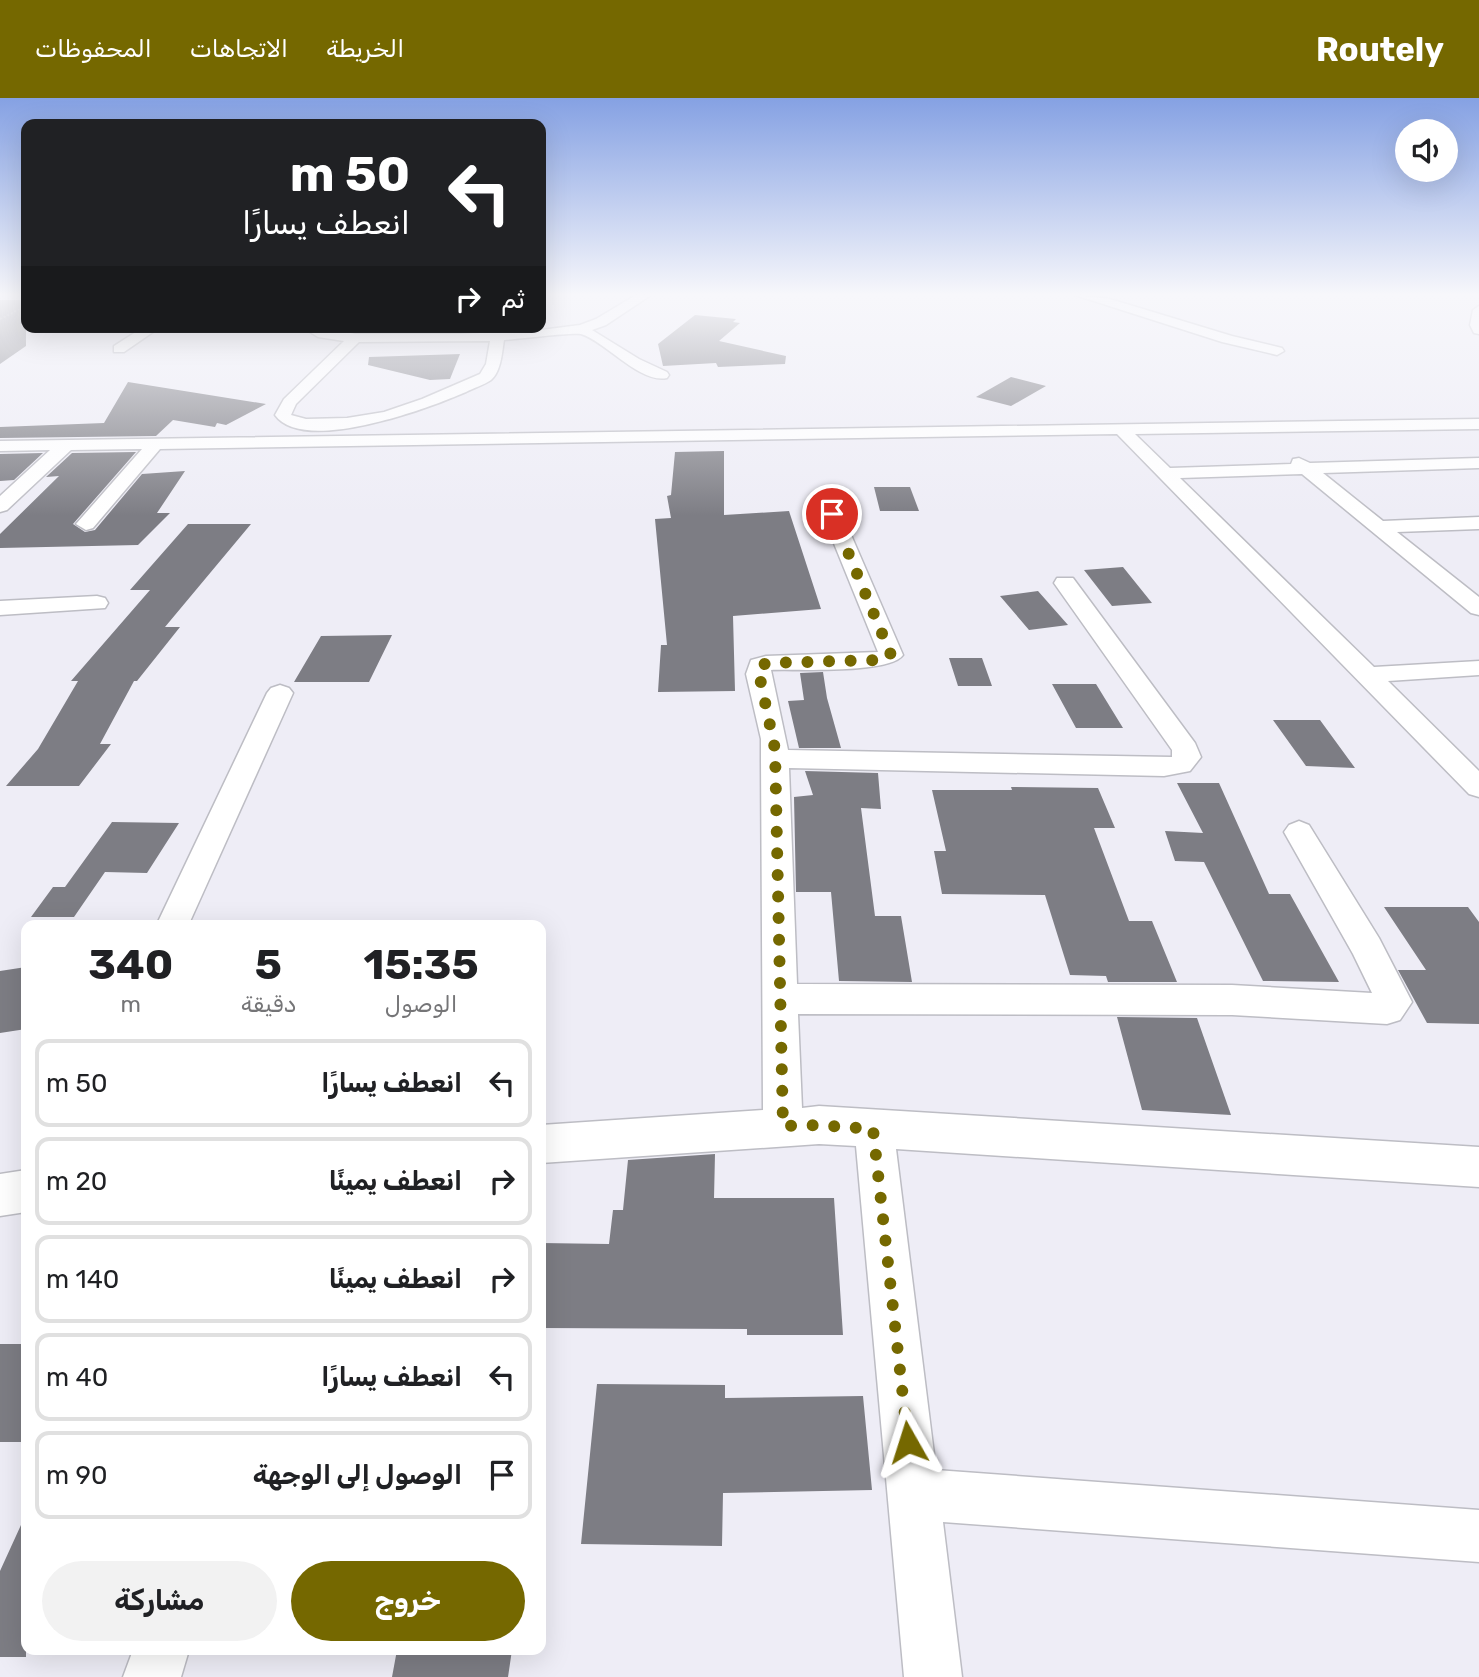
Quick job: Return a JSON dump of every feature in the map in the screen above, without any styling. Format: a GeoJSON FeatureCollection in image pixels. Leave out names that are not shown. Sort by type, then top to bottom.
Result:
{"type":"FeatureCollection","features":[{"type":"Feature","properties":{"kind":"street"},"geometry":{"type":"LineString","coordinates":[[323,369],[289,402],[284,415],[287,420],[314,424],[358,423],[438,399],[452,390],[486,377],[490,369]]}},
{"type":"Feature","properties":{"kind":"street"},"geometry":{"type":"LineString","coordinates":[[648,369],[662,375]]}},
{"type":"Feature","properties":{"kind":"street"},"geometry":{"type":"LineString","coordinates":[[0,446],[1479,424]]}},
{"type":"Feature","properties":{"kind":"street"},"geometry":{"type":"LineString","coordinates":[[1254,428],[1474,600]]}},
{"type":"Feature","properties":{"kind":"street"},"geometry":{"type":"LineString","coordinates":[[1122,430],[1479,787]]}},
{"type":"Feature","properties":{"kind":"street"},"geometry":{"type":"LineString","coordinates":[[86,524],[155,444]]}},
{"type":"Feature","properties":{"kind":"street"},"geometry":{"type":"LineString","coordinates":[[0,506],[65,446]]}},
{"type":"Feature","properties":{"kind":"street"},"geometry":{"type":"LineString","coordinates":[[1165,472],[1479,463]]}},
{"type":"Feature","properties":{"kind":"street"},"geometry":{"type":"LineString","coordinates":[[783,1126],[774,739],[758,674],[761,666],[766,663],[881,660],[891,655],[832,514]]}},
{"type":"Feature","properties":{"kind":"street"},"geometry":{"type":"LineString","coordinates":[[1378,527],[1479,523]]}},
{"type":"Feature","properties":{"kind":"street"},"geometry":{"type":"LineString","coordinates":[[775,759],[1180,765],[1187,757],[1185,749],[1065,583]]}},
{"type":"Feature","properties":{"kind":"street"},"geometry":{"type":"LineString","coordinates":[[0,608],[97,603]]}},
{"type":"Feature","properties":{"kind":"street"},"geometry":{"type":"LineString","coordinates":[[1367,675],[1479,668]]}},
{"type":"Feature","properties":{"kind":"street"},"geometry":{"type":"LineString","coordinates":[[175,920],[280,693]]}},
{"type":"Feature","properties":{"kind":"street"},"geometry":{"type":"LineString","coordinates":[[782,999],[1232,1000],[1387,1009],[1394,1002],[1389,991],[1299,832]]}},
{"type":"Feature","properties":{"kind":"street"},"geometry":{"type":"LineString","coordinates":[[546,1144],[818,1125],[1479,1167]]}},
{"type":"Feature","properties":{"kind":"street"},"geometry":{"type":"LineString","coordinates":[[873,1129],[933,1677]]}},
{"type":"Feature","properties":{"kind":"street"},"geometry":{"type":"LineString","coordinates":[[0,1195],[21,1192]]}},
{"type":"Feature","properties":{"kind":"street"},"geometry":{"type":"LineString","coordinates":[[913,1494],[1479,1536]]}},
{"type":"Feature","properties":{"kind":"street"},"geometry":{"type":"LineString","coordinates":[[152,1677],[159,1655]]}},
{"type":"Feature","properties":{"kind":"building"},"geometry":{"type":"Polygon","coordinates":[[[383,369],[454,369],[450,379],[430,380],[383,369]]]}},
{"type":"Feature","properties":{"kind":"building"},"geometry":{"type":"Polygon","coordinates":[[[1011,377],[1046,386],[1011,406],[976,397],[1011,377]]]}},
{"type":"Feature","properties":{"kind":"building"},"geometry":{"type":"Polygon","coordinates":[[[128,382],[266,404],[226,425],[217,423],[215,427],[173,420],[156,436],[0,438],[0,427],[104,423],[128,382]]]}},
{"type":"Feature","properties":{"kind":"building"},"geometry":{"type":"Polygon","coordinates":[[[724,451],[724,515],[789,511],[821,609],[733,616],[735,691],[658,692],[661,645],[667,645],[655,519],[671,518],[667,496],[671,495],[675,452],[724,451]]]}},
{"type":"Feature","properties":{"kind":"building"},"geometry":{"type":"Polygon","coordinates":[[[136,452],[73,524],[85,532],[95,530],[142,474],[185,471],[157,513],[170,513],[138,545],[0,548],[0,534],[59,476],[46,477],[72,453],[136,452]]]}},
{"type":"Feature","properties":{"kind":"building"},"geometry":{"type":"Polygon","coordinates":[[[43,453],[14,480],[0,481],[0,454],[43,453]]]}},
{"type":"Feature","properties":{"kind":"building"},"geometry":{"type":"Polygon","coordinates":[[[874,487],[910,487],[919,511],[880,511],[874,487]]]}},
{"type":"Feature","properties":{"kind":"building"},"geometry":{"type":"Polygon","coordinates":[[[188,524],[251,524],[165,627],[180,627],[137,681],[134,681],[100,744],[111,744],[79,786],[6,786],[38,749],[78,681],[71,681],[150,590],[130,590],[188,524]]]}},
{"type":"Feature","properties":{"kind":"building"},"geometry":{"type":"Polygon","coordinates":[[[1123,567],[1152,603],[1112,606],[1084,570],[1123,567]]]}},
{"type":"Feature","properties":{"kind":"building"},"geometry":{"type":"Polygon","coordinates":[[[1038,591],[1068,625],[1029,630],[1000,596],[1038,591]]]}},
{"type":"Feature","properties":{"kind":"building"},"geometry":{"type":"Polygon","coordinates":[[[392,635],[369,682],[294,682],[321,636],[392,635]]]}},
{"type":"Feature","properties":{"kind":"building"},"geometry":{"type":"Polygon","coordinates":[[[949,658],[982,658],[992,686],[958,686],[949,658]]]}},
{"type":"Feature","properties":{"kind":"building"},"geometry":{"type":"Polygon","coordinates":[[[823,672],[841,748],[799,748],[788,701],[804,700],[800,673],[823,672]]]}},
{"type":"Feature","properties":{"kind":"building"},"geometry":{"type":"Polygon","coordinates":[[[1052,684],[1096,684],[1123,728],[1076,728],[1052,684]]]}},
{"type":"Feature","properties":{"kind":"building"},"geometry":{"type":"Polygon","coordinates":[[[1273,720],[1320,720],[1355,768],[1306,766],[1273,720]]]}},
{"type":"Feature","properties":{"kind":"building"},"geometry":{"type":"Polygon","coordinates":[[[805,771],[878,773],[881,809],[861,808],[875,916],[901,916],[912,982],[839,981],[831,892],[796,892],[794,797],[813,795],[805,771]]]}},
{"type":"Feature","properties":{"kind":"building"},"geometry":{"type":"Polygon","coordinates":[[[1177,783],[1219,783],[1269,894],[1290,894],[1339,982],[1263,981],[1204,862],[1175,861],[1165,831],[1203,833],[1177,783]]]}},
{"type":"Feature","properties":{"kind":"building"},"geometry":{"type":"Polygon","coordinates":[[[1011,787],[1098,788],[1115,828],[1094,828],[1129,921],[1152,921],[1177,982],[1108,982],[1106,976],[1070,975],[1045,895],[942,894],[934,851],[946,851],[932,790],[1012,790],[1011,787]]]}},
{"type":"Feature","properties":{"kind":"building"},"geometry":{"type":"Polygon","coordinates":[[[112,822],[179,823],[147,873],[105,872],[74,917],[31,917],[53,887],[65,887],[112,822]]]}},
{"type":"Feature","properties":{"kind":"building"},"geometry":{"type":"Polygon","coordinates":[[[1384,907],[1468,907],[1479,922],[1479,1024],[1427,1023],[1398,970],[1426,970],[1384,907]]]}},
{"type":"Feature","properties":{"kind":"building"},"geometry":{"type":"Polygon","coordinates":[[[21,968],[21,1030],[0,1033],[0,971],[21,968]]]}},
{"type":"Feature","properties":{"kind":"building"},"geometry":{"type":"Polygon","coordinates":[[[1117,1017],[1197,1018],[1231,1115],[1142,1110],[1117,1017]]]}},
{"type":"Feature","properties":{"kind":"building"},"geometry":{"type":"Polygon","coordinates":[[[715,1154],[714,1198],[834,1198],[843,1335],[747,1335],[747,1329],[546,1328],[546,1243],[609,1244],[613,1210],[623,1210],[628,1160],[715,1154]]]}},
{"type":"Feature","properties":{"kind":"building"},"geometry":{"type":"Polygon","coordinates":[[[0,1344],[21,1344],[21,1442],[0,1442],[0,1344]]]}},
{"type":"Feature","properties":{"kind":"building"},"geometry":{"type":"Polygon","coordinates":[[[597,1384],[725,1385],[725,1398],[863,1396],[872,1490],[723,1493],[722,1546],[581,1544],[597,1384]]]}},
{"type":"Feature","properties":{"kind":"building"},"geometry":{"type":"Polygon","coordinates":[[[21,1525],[21,1655],[26,1657],[0,1657],[0,1571],[21,1525]]]}},
{"type":"Feature","properties":{"kind":"building"},"geometry":{"type":"Polygon","coordinates":[[[396,1655],[511,1655],[508,1677],[392,1677],[396,1655]]]}},
{"type":"Feature","properties":{"kind":"route"},"geometry":{"type":"LineString","coordinates":[[832,514],[877,616],[891,655],[881,660],[766,663],[758,669],[775,749],[783,1126],[818,1125],[873,1129],[908,1442]]}}]}
